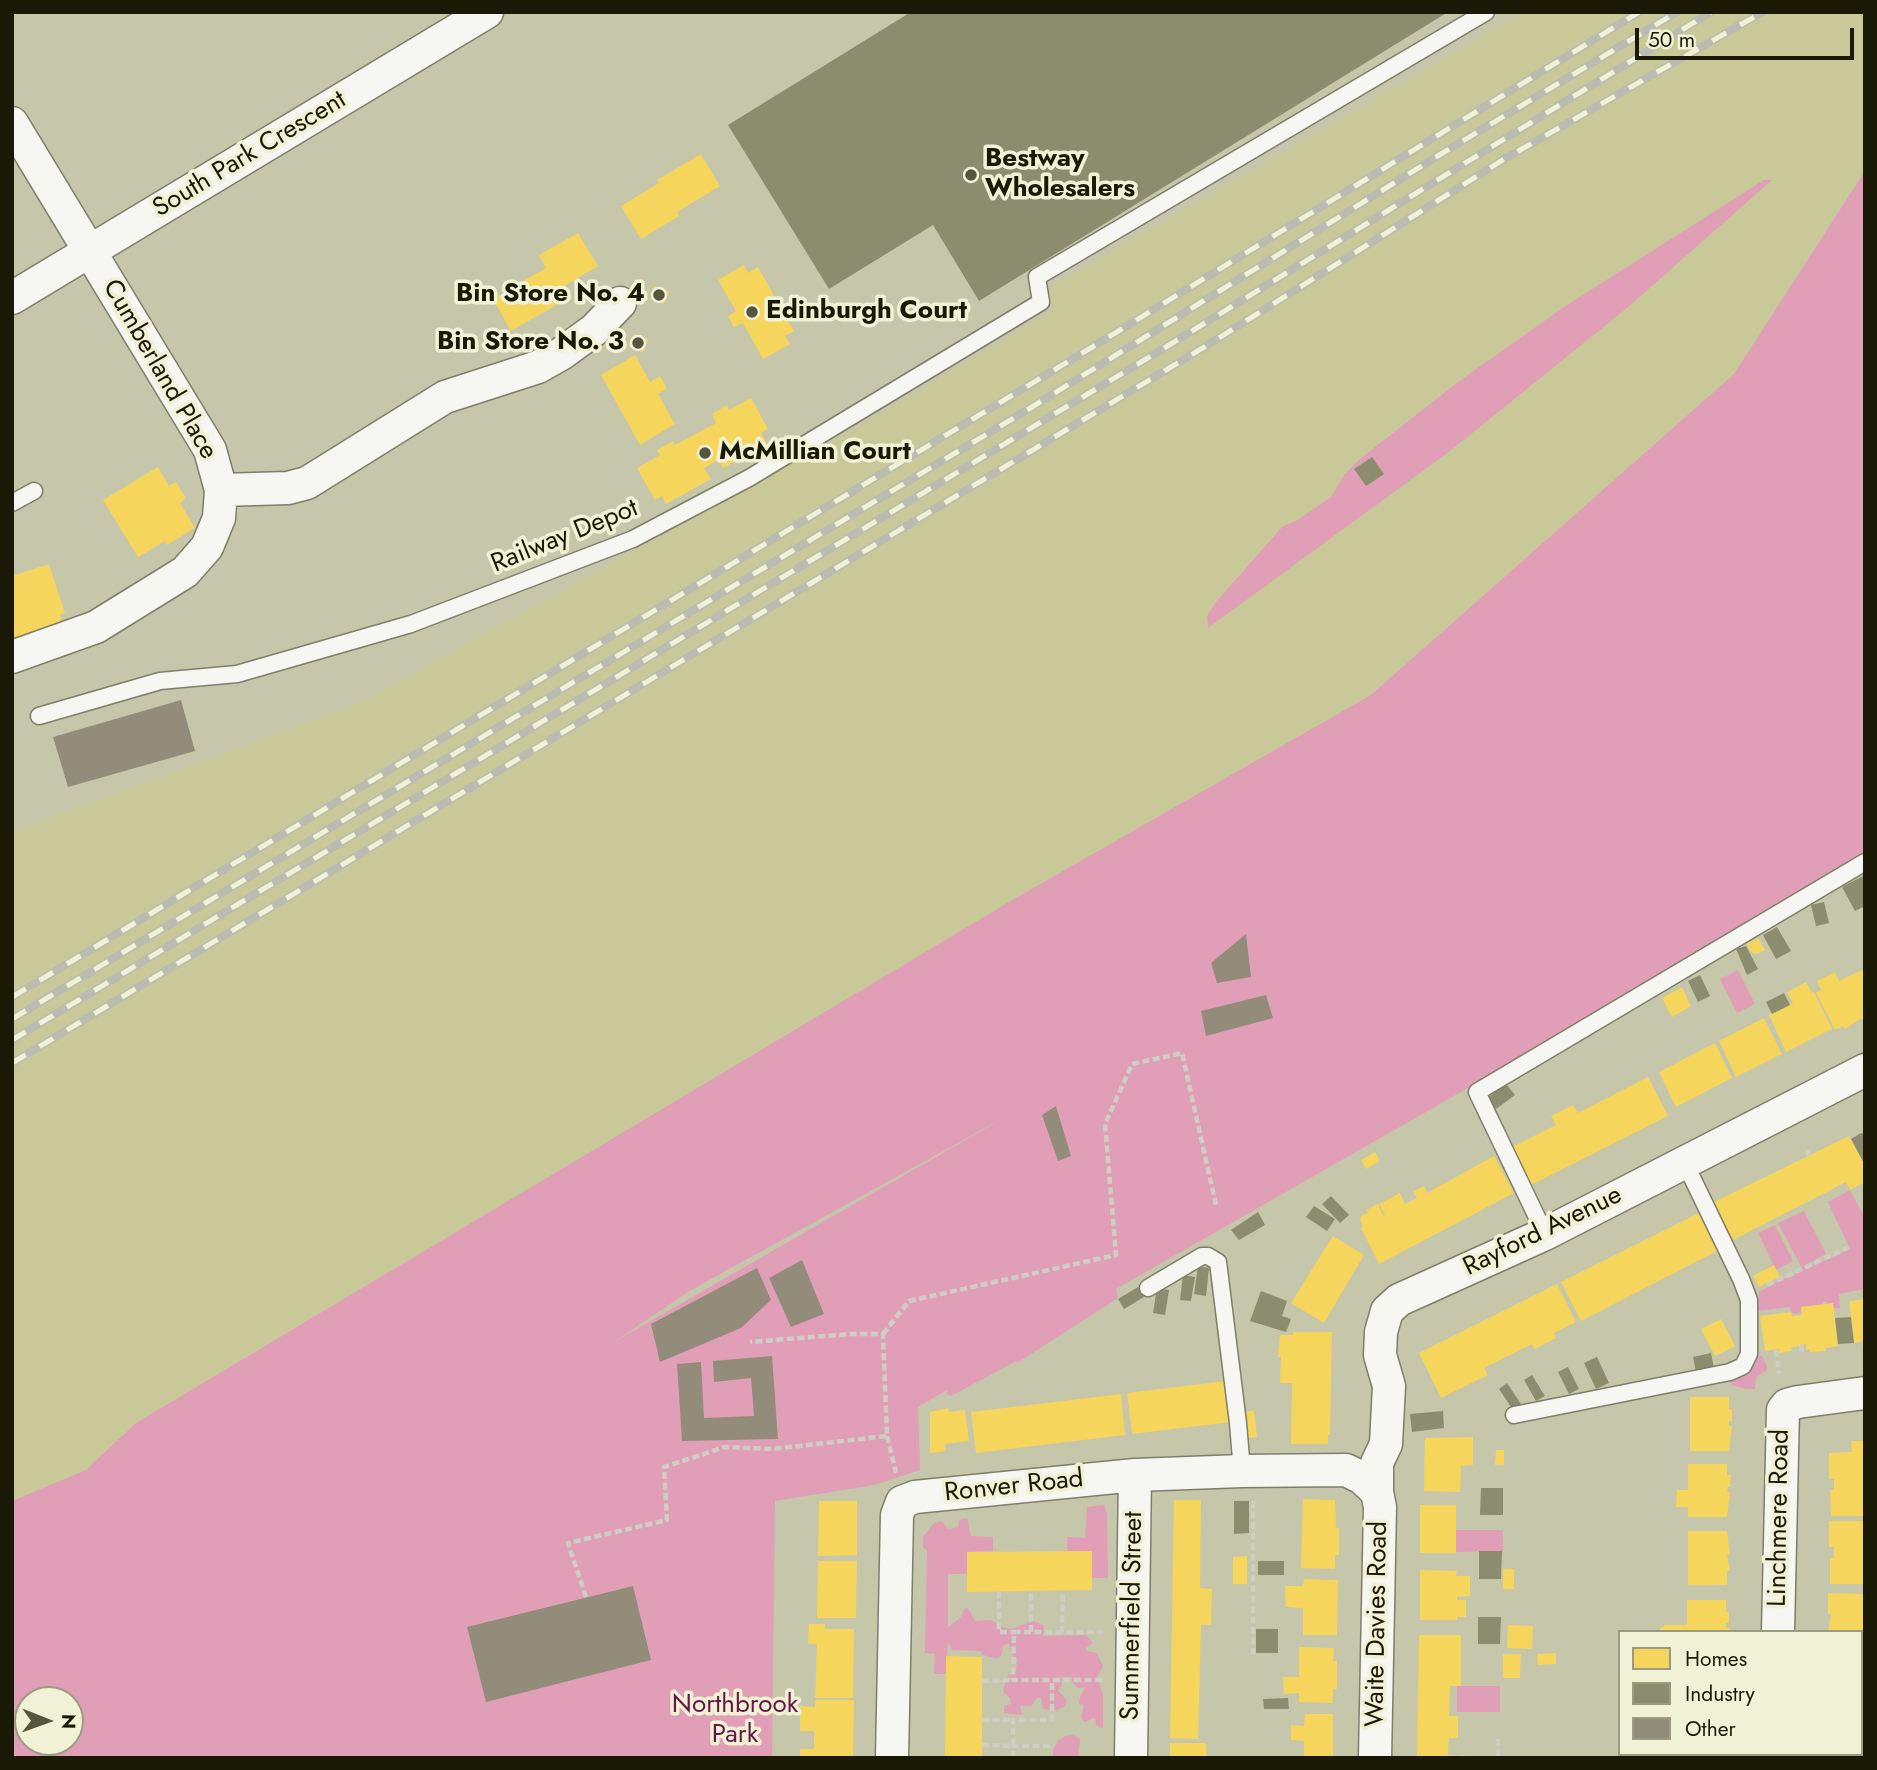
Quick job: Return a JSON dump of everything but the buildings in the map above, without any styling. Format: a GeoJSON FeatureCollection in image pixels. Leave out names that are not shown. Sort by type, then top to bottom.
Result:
{"type":"FeatureCollection","features":[{"type":"Feature","properties":{"kind":"street","name":"South Park Crescent"},"geometry":{"type":"LineString","coordinates":[[12,298],[487,12]]}},
{"type":"Feature","properties":{"kind":"street","name":"Cumberland Place"},"geometry":{"type":"LineString","coordinates":[[12,123],[210,450],[221,490],[219,518],[207,547],[185,572],[96,626],[12,657]]}},
{"type":"Feature","properties":{"kind":"street","name":"Cumberland Place"},"geometry":{"type":"LineString","coordinates":[[221,490],[288,488],[307,483],[445,397],[538,367],[561,354],[594,330],[620,303]]}},
{"type":"Feature","properties":{"kind":"street","name":"Rayford Avenue"},"geometry":{"type":"LineString","coordinates":[[1377,1478],[1385,1444],[1390,1386],[1380,1355],[1381,1332],[1387,1311],[1399,1300],[1545,1234],[1865,1070]]}},
{"type":"Feature","properties":{"kind":"street","name":"Linchmere Road"},"geometry":{"type":"LineString","coordinates":[[1778,1630],[1782,1418],[1787,1405],[1865,1393]]}},
{"type":"Feature","properties":{"kind":"street","name":"Ronver Road"},"geometry":{"type":"LineString","coordinates":[[902,1502],[915,1497],[1135,1475],[1346,1470],[1363,1478],[1377,1478]]}},
{"type":"Feature","properties":{"kind":"street","name":"Summerfield Street"},"geometry":{"type":"LineString","coordinates":[[1130,1758],[1135,1475]]}},
{"type":"Feature","properties":{"kind":"street","name":"Waite Davies Road"},"geometry":{"type":"LineString","coordinates":[[1376,1758],[1380,1507],[1377,1478]]}},
{"type":"Feature","properties":{"kind":"street"},"geometry":{"type":"LineString","coordinates":[[892,1758],[897,1515],[902,1502]]}},
{"type":"Feature","properties":{"kind":"lane","name":"Railway Depot"},"geometry":{"type":"LineString","coordinates":[[40,716],[160,681],[237,674],[411,624],[633,539],[749,478],[1041,302],[1037,278],[1486,12]]}},
{"type":"Feature","properties":{"kind":"lane"},"geometry":{"type":"LineString","coordinates":[[12,503],[34,491]]}},
{"type":"Feature","properties":{"kind":"lane"},"geometry":{"type":"LineString","coordinates":[[1545,1234],[1477,1093],[1865,862]]}},
{"type":"Feature","properties":{"kind":"lane"},"geometry":{"type":"LineString","coordinates":[[1514,1415],[1730,1372],[1743,1366],[1749,1354],[1748,1294],[1684,1161]]}},
{"type":"Feature","properties":{"kind":"lane"},"geometry":{"type":"LineString","coordinates":[[1148,1288],[1202,1256],[1208,1256],[1218,1262],[1242,1471]]}},
{"type":"Feature","properties":{"kind":"path"},"geometry":{"type":"LineString","coordinates":[[902,1502],[887,1436],[883,1334],[909,1301],[1116,1255],[1105,1124],[1132,1064],[1182,1054],[1216,1205]]}},
{"type":"Feature","properties":{"kind":"path"},"geometry":{"type":"LineString","coordinates":[[1748,1294],[1847,1248]]}},
{"type":"Feature","properties":{"kind":"path"},"geometry":{"type":"LineString","coordinates":[[750,1342],[883,1334]]}},
{"type":"Feature","properties":{"kind":"path"},"geometry":{"type":"LineString","coordinates":[[1801,1345],[1802,1352]]}},
{"type":"Feature","properties":{"kind":"path"},"geometry":{"type":"LineString","coordinates":[[1776,1350],[1779,1374]]}},
{"type":"Feature","properties":{"kind":"path"},"geometry":{"type":"LineString","coordinates":[[586,1597],[568,1543],[667,1520],[664,1467],[725,1447],[773,1449],[887,1436]]}},
{"type":"Feature","properties":{"kind":"path"},"geometry":{"type":"LineString","coordinates":[[1253,1501],[1253,1657]]}},
{"type":"Feature","properties":{"kind":"path"},"geometry":{"type":"LineString","coordinates":[[999,1591],[999,1632],[1108,1632]]}},
{"type":"Feature","properties":{"kind":"path"},"geometry":{"type":"LineString","coordinates":[[1031,1591],[1031,1632]]}},
{"type":"Feature","properties":{"kind":"path"},"geometry":{"type":"LineString","coordinates":[[1062,1633],[1063,1591]]}},
{"type":"Feature","properties":{"kind":"path"},"geometry":{"type":"LineString","coordinates":[[1013,1680],[1014,1632]]}},
{"type":"Feature","properties":{"kind":"path"},"geometry":{"type":"LineString","coordinates":[[982,1720],[1052,1720],[1052,1680]]}},
{"type":"Feature","properties":{"kind":"path"},"geometry":{"type":"LineString","coordinates":[[982,1681],[1107,1680]]}},
{"type":"Feature","properties":{"kind":"path"},"geometry":{"type":"LineString","coordinates":[[1013,1720],[1013,1758]]}},
{"type":"Feature","properties":{"kind":"path"},"geometry":{"type":"LineString","coordinates":[[1497,1739],[1498,1758]]}},
{"type":"Feature","properties":{"kind":"path"},"geometry":{"type":"LineString","coordinates":[[982,1745],[1051,1746]]}},
{"type":"Feature","properties":{"kind":"path"},"geometry":{"type":"LineString","coordinates":[[1448,1757],[1478,1758]]}},
{"type":"Feature","properties":{"kind":"shaded area"},"geometry":{"type":"Polygon","coordinates":[[[1518,12],[1865,12],[1865,171],[1734,374],[1371,695],[1009,902],[136,1423],[86,1470],[12,1501],[12,832],[360,703],[876,417],[1054,309],[1050,288],[1505,24],[1518,12]]]}},
{"type":"Feature","properties":{"kind":"green space","name":"Northbrook Park"},"geometry":{"type":"Polygon","coordinates":[[[1865,171],[1865,854],[1538,1048],[1116,1289],[1118,1298],[1017,1363],[1016,1361],[951,1396],[947,1394],[947,1390],[918,1407],[920,1470],[874,1485],[775,1501],[772,1758],[12,1758],[12,1501],[86,1470],[136,1423],[1009,902],[1371,695],[1734,374],[1865,171]],[[1009,1115],[691,1290],[614,1342],[1009,1115]]]}},
{"type":"Feature","properties":{"kind":"green space"},"geometry":{"type":"Polygon","coordinates":[[[1764,180],[1772,180],[1627,308],[1450,451],[1208,628],[1207,616],[1216,602],[1283,526],[1296,521],[1331,497],[1344,475],[1360,459],[1458,382],[1567,305],[1764,180]]]}},
{"type":"Feature","properties":{"kind":"green space"},"geometry":{"type":"Polygon","coordinates":[[[1738,970],[1755,1004],[1737,1013],[1720,979],[1738,970]]]}},
{"type":"Feature","properties":{"kind":"green space"},"geometry":{"type":"Polygon","coordinates":[[[1850,1190],[1865,1218],[1865,1289],[1839,1294],[1840,1308],[1823,1302],[1823,1305],[1802,1307],[1797,1314],[1792,1313],[1789,1307],[1758,1311],[1759,1292],[1780,1280],[1794,1276],[1801,1266],[1778,1223],[1804,1211],[1826,1254],[1807,1264],[1811,1267],[1850,1249],[1828,1202],[1850,1190]]]}},
{"type":"Feature","properties":{"kind":"green space"},"geometry":{"type":"Polygon","coordinates":[[[1775,1225],[1793,1261],[1776,1270],[1758,1233],[1775,1225]]]}},
{"type":"Feature","properties":{"kind":"green space"},"geometry":{"type":"Polygon","coordinates":[[[1757,1355],[1762,1356],[1767,1370],[1756,1377],[1755,1389],[1731,1385],[1730,1379],[1740,1374],[1748,1375],[1752,1369],[1749,1361],[1757,1355]]]}},
{"type":"Feature","properties":{"kind":"green space"},"geometry":{"type":"Polygon","coordinates":[[[1104,1505],[1107,1514],[1108,1578],[1092,1578],[1092,1551],[1067,1551],[1067,1537],[1085,1538],[1087,1507],[1104,1505]]]}},
{"type":"Feature","properties":{"kind":"green space"},"geometry":{"type":"Polygon","coordinates":[[[967,1518],[971,1536],[993,1537],[993,1551],[967,1552],[967,1574],[948,1574],[948,1627],[968,1608],[975,1621],[991,1620],[1005,1628],[1012,1629],[1033,1621],[1044,1625],[1043,1636],[1086,1635],[1093,1643],[1086,1651],[1097,1653],[1103,1666],[1097,1677],[1103,1694],[1103,1729],[1096,1725],[1095,1718],[1084,1722],[1081,1717],[1084,1705],[1079,1704],[1079,1700],[1085,1687],[1078,1688],[1072,1677],[1061,1677],[1062,1685],[1058,1690],[1067,1701],[1065,1706],[1054,1711],[1043,1709],[1041,1698],[1038,1697],[1031,1706],[1020,1706],[1022,1715],[1004,1713],[1004,1706],[1011,1704],[1003,1689],[1008,1675],[1016,1672],[1017,1658],[1013,1657],[1009,1643],[1003,1646],[999,1658],[995,1658],[983,1655],[980,1651],[952,1650],[948,1642],[946,1674],[934,1674],[935,1654],[925,1653],[927,1551],[923,1547],[923,1537],[934,1523],[942,1521],[948,1529],[958,1527],[959,1520],[967,1518]]]}},
{"type":"Feature","properties":{"kind":"green space"},"geometry":{"type":"Polygon","coordinates":[[[1456,1530],[1503,1530],[1503,1551],[1456,1552],[1456,1530]]]}},
{"type":"Feature","properties":{"kind":"green space"},"geometry":{"type":"Polygon","coordinates":[[[1457,1686],[1500,1686],[1500,1712],[1457,1712],[1457,1686]]]}},
{"type":"Feature","properties":{"kind":"green space"},"geometry":{"type":"Polygon","coordinates":[[[1073,1735],[1080,1739],[1078,1758],[1053,1758],[1053,1749],[1058,1741],[1073,1735]]]}},
{"type":"Feature","properties":{"kind":"railway"},"geometry":{"type":"LineString","coordinates":[[12,997],[1094,346],[1639,12]]}},
{"type":"Feature","properties":{"kind":"railway"},"geometry":{"type":"LineString","coordinates":[[12,1019],[1032,407],[1441,154],[1677,12]]}},
{"type":"Feature","properties":{"kind":"railway"},"geometry":{"type":"LineString","coordinates":[[12,1040],[1161,350],[1711,12]]}},
{"type":"Feature","properties":{"kind":"railway"},"geometry":{"type":"LineString","coordinates":[[12,1063],[1206,346],[1506,158],[1763,12]]}},
{"type":"Feature","properties":{"kind":"place","name":"Bestway Wholesalers"},"geometry":{"type":"Point","coordinates":[971,175]}},
{"type":"Feature","properties":{"kind":"place","name":"Bin Store No. 4"},"geometry":{"type":"Point","coordinates":[659,295]}},
{"type":"Feature","properties":{"kind":"place","name":"Edinburgh Court"},"geometry":{"type":"Point","coordinates":[752,312]}},
{"type":"Feature","properties":{"kind":"place","name":"Bin Store No. 3"},"geometry":{"type":"Point","coordinates":[638,343]}},
{"type":"Feature","properties":{"kind":"place","name":"McMillian Court"},"geometry":{"type":"Point","coordinates":[705,453]}}]}
